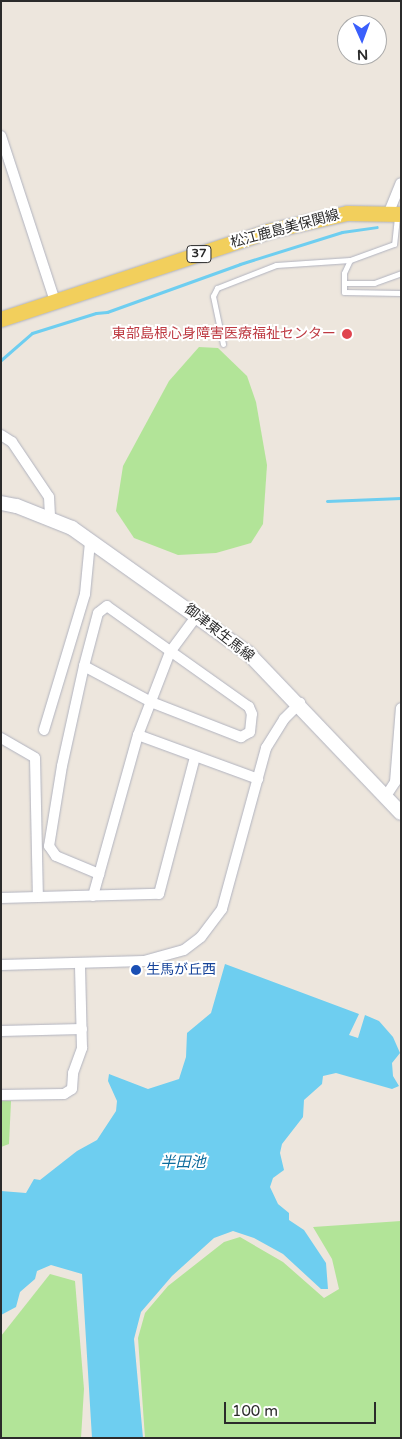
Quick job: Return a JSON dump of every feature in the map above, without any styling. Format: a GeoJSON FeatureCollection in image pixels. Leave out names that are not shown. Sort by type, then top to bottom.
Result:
{"type":"FeatureCollection","features":[{"type":"Feature","properties":{"kind":"main road","name":"松江鹿島美保関線"},"geometry":{"type":"LineString","coordinates":[[1,319],[268,230],[347,213],[395,213]]}},
{"type":"Feature","properties":{"kind":"main road","name":"御津東生馬線"},"geometry":{"type":"LineString","coordinates":[[1,503],[50,517],[198,614],[248,653],[300,703],[401,813]]}},
{"type":"Feature","properties":{"kind":"street"},"geometry":{"type":"LineString","coordinates":[[1,136],[55,302]]}},
{"type":"Feature","properties":{"kind":"street"},"geometry":{"type":"LineString","coordinates":[[395,213],[401,183]]}},
{"type":"Feature","properties":{"kind":"street"},"geometry":{"type":"LineString","coordinates":[[1,435],[12,442],[49,498],[50,517]]}},
{"type":"Feature","properties":{"kind":"street"},"geometry":{"type":"LineString","coordinates":[[44,730],[85,594],[90,542]]}},
{"type":"Feature","properties":{"kind":"street"},"geometry":{"type":"LineString","coordinates":[[84,666],[151,702],[241,737],[250,732],[252,714],[249,707],[108,606],[98,613],[84,666],[62,766],[49,846],[56,856],[99,874]]}},
{"type":"Feature","properties":{"kind":"street"},"geometry":{"type":"LineString","coordinates":[[93,896],[138,735],[170,652],[198,614]]}},
{"type":"Feature","properties":{"kind":"street"},"geometry":{"type":"LineString","coordinates":[[1,965],[80,964],[161,959],[184,950],[201,938],[222,909],[266,748],[284,719],[300,703]]}},
{"type":"Feature","properties":{"kind":"street"},"geometry":{"type":"LineString","coordinates":[[386,796],[395,782],[401,708]]}},
{"type":"Feature","properties":{"kind":"street"},"geometry":{"type":"LineString","coordinates":[[138,735],[258,779]]}},
{"type":"Feature","properties":{"kind":"street"},"geometry":{"type":"LineString","coordinates":[[1,738],[34,758],[38,897]]}},
{"type":"Feature","properties":{"kind":"street"},"geometry":{"type":"LineString","coordinates":[[1,898],[159,894],[196,757]]}},
{"type":"Feature","properties":{"kind":"street"},"geometry":{"type":"LineString","coordinates":[[1,1095],[64,1094],[72,1089],[73,1073],[82,1048],[80,964]]}},
{"type":"Feature","properties":{"kind":"street"},"geometry":{"type":"LineString","coordinates":[[1,1031],[82,1030]]}},
{"type":"Feature","properties":{"kind":"lane"},"geometry":{"type":"LineString","coordinates":[[223,344],[213,296],[217,288],[276,265],[350,260],[394,244],[395,213]]}},
{"type":"Feature","properties":{"kind":"lane"},"geometry":{"type":"LineString","coordinates":[[350,260],[344,273],[344,292],[401,293]]}},
{"type":"Feature","properties":{"kind":"lane"},"geometry":{"type":"LineString","coordinates":[[344,283],[374,283],[401,273]]}},
{"type":"Feature","properties":{"kind":"green space"},"geometry":{"type":"Polygon","coordinates":[[[199,347],[218,348],[247,376],[256,402],[267,465],[263,524],[251,543],[216,553],[178,555],[134,538],[116,511],[123,466],[169,381],[199,347]]]}},
{"type":"Feature","properties":{"kind":"green space"},"geometry":{"type":"Polygon","coordinates":[[[1,1101],[11,1101],[9,1144],[1,1147],[1,1101]]]}},
{"type":"Feature","properties":{"kind":"green space"},"geometry":{"type":"Polygon","coordinates":[[[401,1221],[401,1438],[145,1438],[138,1338],[145,1313],[168,1286],[224,1242],[240,1237],[283,1262],[324,1298],[339,1289],[332,1259],[313,1227],[401,1221]]]}},
{"type":"Feature","properties":{"kind":"green space"},"geometry":{"type":"Polygon","coordinates":[[[50,1274],[75,1281],[84,1389],[81,1438],[1,1438],[1,1336],[50,1274]]]}},
{"type":"Feature","properties":{"kind":"water","name":"半田池"},"geometry":{"type":"Polygon","coordinates":[[[225,964],[359,1014],[349,1035],[358,1038],[365,1015],[379,1021],[393,1037],[400,1053],[392,1063],[393,1076],[399,1086],[392,1089],[336,1073],[323,1076],[322,1084],[304,1100],[303,1117],[282,1144],[280,1153],[284,1170],[273,1178],[270,1187],[278,1204],[289,1213],[289,1220],[304,1230],[326,1263],[328,1289],[321,1289],[283,1254],[254,1238],[233,1231],[214,1238],[172,1276],[141,1312],[134,1339],[143,1438],[92,1438],[82,1274],[51,1265],[37,1271],[35,1279],[20,1292],[16,1307],[1,1315],[1,1191],[26,1193],[34,1179],[40,1180],[77,1151],[97,1140],[116,1111],[117,1101],[108,1081],[109,1074],[148,1089],[179,1079],[186,1057],[187,1033],[211,1013],[225,964]]]}},
{"type":"Feature","properties":{"kind":"waterway"},"geometry":{"type":"LineString","coordinates":[[1,360],[32,333],[96,313],[107,312],[240,264],[342,232],[377,227]]}},
{"type":"Feature","properties":{"kind":"waterway"},"geometry":{"type":"LineString","coordinates":[[327,501],[401,498]]}},
{"type":"Feature","properties":{"kind":"place","name":"東部島根心身障害医療福祉センター"},"geometry":{"type":"Point","coordinates":[347,334]}},
{"type":"Feature","properties":{"kind":"place","name":"生馬が丘西"},"geometry":{"type":"Point","coordinates":[136,970]}}]}
